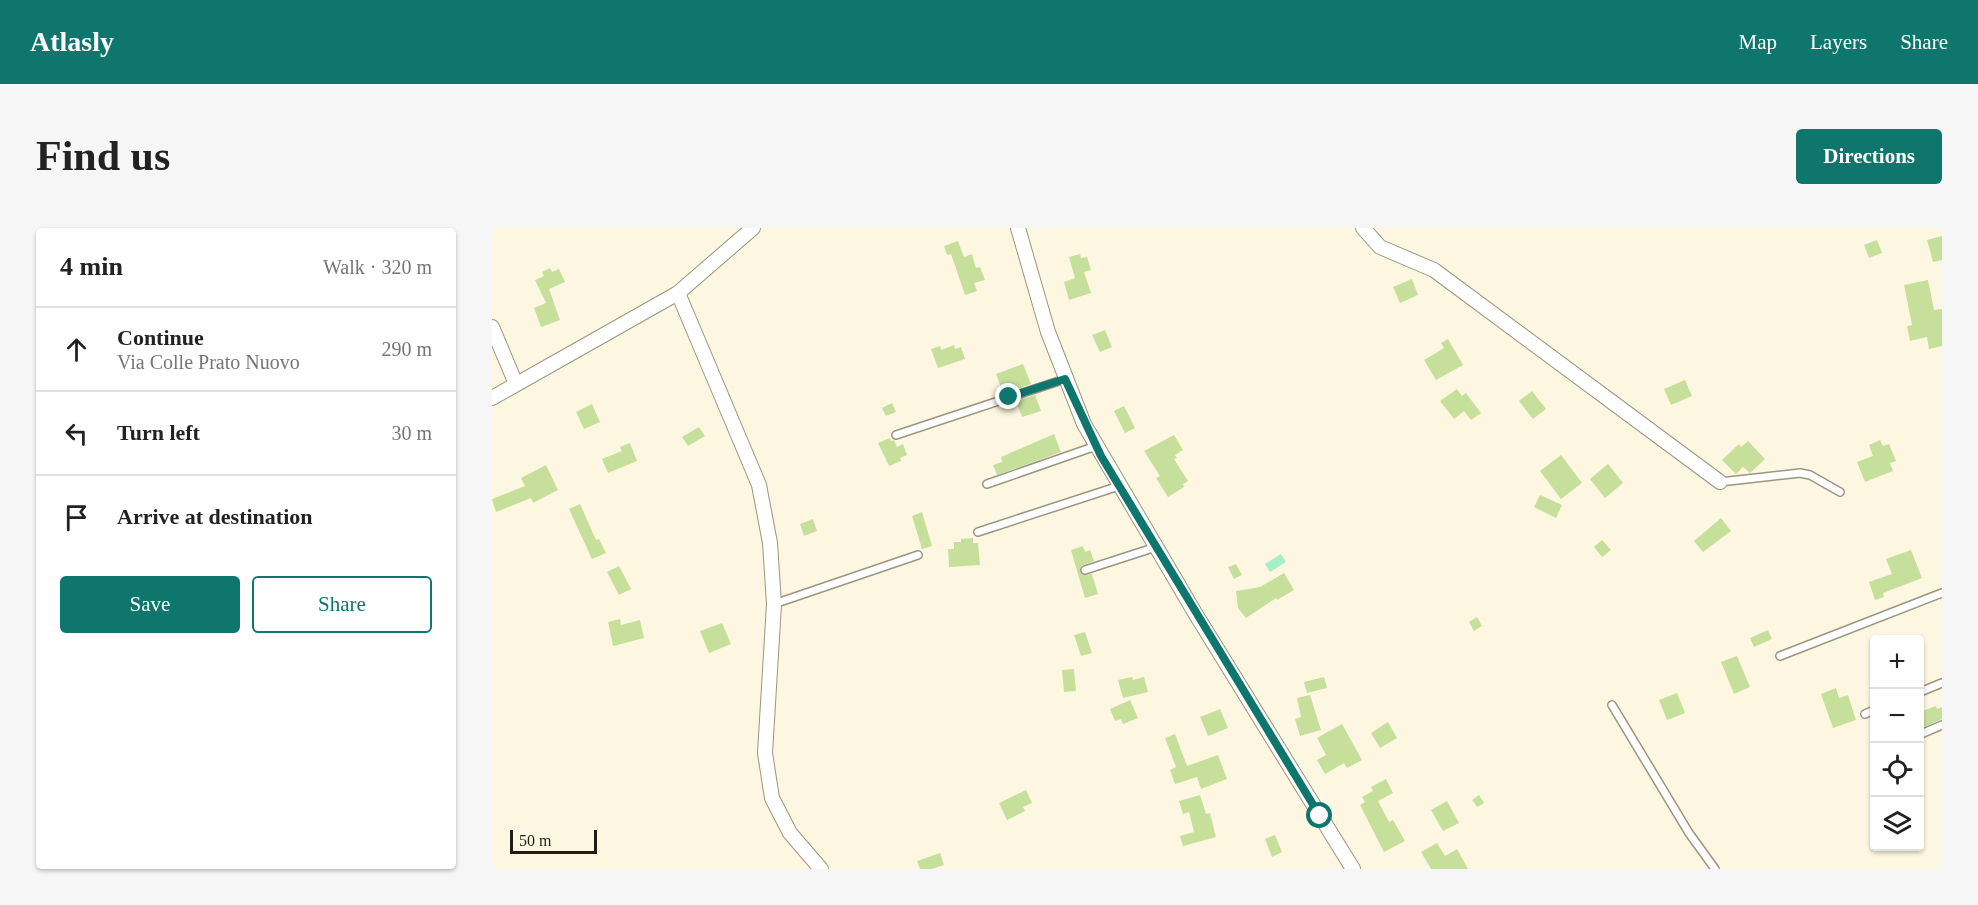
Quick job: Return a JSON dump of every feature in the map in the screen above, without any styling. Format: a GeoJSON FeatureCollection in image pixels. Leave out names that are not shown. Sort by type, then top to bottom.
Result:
{"type":"FeatureCollection","features":[{"type":"Feature","properties":{"kind":"street"},"geometry":{"type":"LineString","coordinates":[[492,398],[678,293],[753,228]]}},
{"type":"Feature","properties":{"kind":"street"},"geometry":{"type":"LineString","coordinates":[[1018,228],[1065,379],[1096,446],[1353,869]]}},
{"type":"Feature","properties":{"kind":"street"},"geometry":{"type":"LineString","coordinates":[[1364,228],[1380,247],[1434,270],[1720,482]]}},
{"type":"Feature","properties":{"kind":"street"},"geometry":{"type":"LineString","coordinates":[[678,293],[759,485],[770,543],[774,604],[765,753],[772,798],[790,833],[815,867]]}},
{"type":"Feature","properties":{"kind":"street"},"geometry":{"type":"LineString","coordinates":[[492,327],[516,384]]}},
{"type":"Feature","properties":{"kind":"lane"},"geometry":{"type":"LineString","coordinates":[[896,435],[1065,379]]}},
{"type":"Feature","properties":{"kind":"lane"},"geometry":{"type":"LineString","coordinates":[[987,484],[1096,446]]}},
{"type":"Feature","properties":{"kind":"lane"},"geometry":{"type":"LineString","coordinates":[[1720,482],[1800,473],[1810,475],[1840,492]]}},
{"type":"Feature","properties":{"kind":"lane"},"geometry":{"type":"LineString","coordinates":[[978,532],[1119,486]]}},
{"type":"Feature","properties":{"kind":"lane"},"geometry":{"type":"LineString","coordinates":[[1085,570],[1156,548]]}},
{"type":"Feature","properties":{"kind":"lane"},"geometry":{"type":"LineString","coordinates":[[774,604],[918,555]]}},
{"type":"Feature","properties":{"kind":"lane"},"geometry":{"type":"LineString","coordinates":[[1780,656],[1942,593]]}},
{"type":"Feature","properties":{"kind":"lane"},"geometry":{"type":"LineString","coordinates":[[1924,690],[1942,683]]}},
{"type":"Feature","properties":{"kind":"lane"},"geometry":{"type":"LineString","coordinates":[[1612,705],[1689,833],[1715,869]]}},
{"type":"Feature","properties":{"kind":"lane"},"geometry":{"type":"LineString","coordinates":[[1865,714],[1870,712]]}},
{"type":"Feature","properties":{"kind":"lane"},"geometry":{"type":"LineString","coordinates":[[1924,733],[1942,726]]}},
{"type":"Feature","properties":{"kind":"shaded area"},"geometry":{"type":"Polygon","coordinates":[[[1281,554],[1286,562],[1270,572],[1265,564],[1281,554]]]}},
{"type":"Feature","properties":{"kind":"building"},"geometry":{"type":"Polygon","coordinates":[[[1942,236],[1942,260],[1933,262],[1927,240],[1942,236]]]}},
{"type":"Feature","properties":{"kind":"building"},"geometry":{"type":"Polygon","coordinates":[[[1877,240],[1882,253],[1869,258],[1864,245],[1877,240]]]}},
{"type":"Feature","properties":{"kind":"building"},"geometry":{"type":"Polygon","coordinates":[[[958,241],[964,257],[972,254],[976,268],[980,267],[985,280],[974,283],[977,291],[965,295],[951,254],[947,255],[944,246],[958,241]]]}},
{"type":"Feature","properties":{"kind":"building"},"geometry":{"type":"Polygon","coordinates":[[[1080,254],[1081,258],[1087,257],[1091,270],[1084,272],[1091,293],[1069,300],[1064,282],[1075,278],[1069,257],[1080,254]]]}},
{"type":"Feature","properties":{"kind":"building"},"geometry":{"type":"Polygon","coordinates":[[[550,268],[552,272],[559,269],[565,282],[549,289],[560,320],[541,327],[534,308],[546,303],[535,280],[544,276],[542,272],[550,268]]]}},
{"type":"Feature","properties":{"kind":"building"},"geometry":{"type":"Polygon","coordinates":[[[1412,279],[1418,295],[1400,303],[1393,287],[1412,279]]]}},
{"type":"Feature","properties":{"kind":"building"},"geometry":{"type":"Polygon","coordinates":[[[1928,280],[1934,310],[1942,309],[1942,346],[1929,349],[1927,337],[1910,341],[1907,326],[1912,325],[1904,285],[1928,280]]]}},
{"type":"Feature","properties":{"kind":"building"},"geometry":{"type":"Polygon","coordinates":[[[1105,330],[1112,347],[1100,352],[1092,335],[1105,330]]]}},
{"type":"Feature","properties":{"kind":"building"},"geometry":{"type":"Polygon","coordinates":[[[1448,339],[1463,365],[1436,380],[1424,360],[1444,348],[1441,343],[1448,339]]]}},
{"type":"Feature","properties":{"kind":"building"},"geometry":{"type":"Polygon","coordinates":[[[954,345],[955,349],[961,347],[965,359],[938,368],[931,349],[940,346],[941,350],[954,345]]]}},
{"type":"Feature","properties":{"kind":"building"},"geometry":{"type":"Polygon","coordinates":[[[1023,364],[1031,384],[1012,391],[1011,387],[1002,390],[996,374],[1023,364]]]}},
{"type":"Feature","properties":{"kind":"building"},"geometry":{"type":"Polygon","coordinates":[[[1685,380],[1692,396],[1671,405],[1664,389],[1685,380]]]}},
{"type":"Feature","properties":{"kind":"building"},"geometry":{"type":"Polygon","coordinates":[[[1457,389],[1462,396],[1466,393],[1481,413],[1471,420],[1464,411],[1454,419],[1440,401],[1457,389]]]}},
{"type":"Feature","properties":{"kind":"building"},"geometry":{"type":"Polygon","coordinates":[[[1532,391],[1546,409],[1533,419],[1519,401],[1532,391]]]}},
{"type":"Feature","properties":{"kind":"building"},"geometry":{"type":"Polygon","coordinates":[[[1035,395],[1041,411],[1022,417],[1016,401],[1035,395]]]}},
{"type":"Feature","properties":{"kind":"building"},"geometry":{"type":"Polygon","coordinates":[[[892,403],[896,412],[886,416],[882,408],[892,403]]]}},
{"type":"Feature","properties":{"kind":"building"},"geometry":{"type":"Polygon","coordinates":[[[592,404],[600,422],[584,429],[576,412],[592,404]]]}},
{"type":"Feature","properties":{"kind":"building"},"geometry":{"type":"Polygon","coordinates":[[[1124,406],[1135,428],[1125,433],[1114,411],[1124,406]]]}},
{"type":"Feature","properties":{"kind":"building"},"geometry":{"type":"Polygon","coordinates":[[[699,427],[705,436],[688,446],[682,437],[699,427]]]}},
{"type":"Feature","properties":{"kind":"building"},"geometry":{"type":"Polygon","coordinates":[[[1054,434],[1061,452],[997,475],[993,465],[1002,462],[1001,457],[1054,434]]]}},
{"type":"Feature","properties":{"kind":"building"},"geometry":{"type":"Polygon","coordinates":[[[1174,435],[1183,450],[1175,455],[1177,458],[1174,459],[1188,481],[1183,484],[1184,487],[1168,497],[1156,478],[1160,476],[1144,451],[1174,435]]]}},
{"type":"Feature","properties":{"kind":"building"},"geometry":{"type":"Polygon","coordinates":[[[890,438],[891,441],[894,440],[897,447],[903,444],[907,455],[900,458],[901,461],[889,466],[878,443],[890,438]]]}},
{"type":"Feature","properties":{"kind":"building"},"geometry":{"type":"Polygon","coordinates":[[[1880,440],[1883,446],[1889,444],[1896,461],[1890,463],[1893,471],[1865,482],[1857,462],[1873,456],[1869,445],[1880,440]]]}},
{"type":"Feature","properties":{"kind":"building"},"geometry":{"type":"Polygon","coordinates":[[[1748,441],[1765,459],[1750,473],[1743,467],[1736,474],[1722,460],[1739,444],[1741,447],[1748,441]]]}},
{"type":"Feature","properties":{"kind":"building"},"geometry":{"type":"Polygon","coordinates":[[[630,443],[637,461],[608,473],[602,459],[622,451],[620,447],[630,443]]]}},
{"type":"Feature","properties":{"kind":"building"},"geometry":{"type":"Polygon","coordinates":[[[1561,455],[1582,483],[1561,499],[1540,471],[1561,455]]]}},
{"type":"Feature","properties":{"kind":"building"},"geometry":{"type":"Polygon","coordinates":[[[1608,464],[1623,483],[1605,498],[1590,479],[1608,464]]]}},
{"type":"Feature","properties":{"kind":"building"},"geometry":{"type":"Polygon","coordinates":[[[546,465],[558,490],[533,503],[531,498],[496,512],[492,499],[525,486],[521,478],[546,465]]]}},
{"type":"Feature","properties":{"kind":"building"},"geometry":{"type":"Polygon","coordinates":[[[1540,495],[1562,505],[1556,518],[1534,507],[1540,495]]]}},
{"type":"Feature","properties":{"kind":"building"},"geometry":{"type":"Polygon","coordinates":[[[580,504],[596,540],[599,539],[606,553],[592,559],[569,509],[580,504]]]}},
{"type":"Feature","properties":{"kind":"building"},"geometry":{"type":"Polygon","coordinates":[[[922,512],[932,546],[922,549],[912,516],[922,512]]]}},
{"type":"Feature","properties":{"kind":"building"},"geometry":{"type":"Polygon","coordinates":[[[1721,518],[1731,531],[1703,552],[1694,541],[1721,518]]]}},
{"type":"Feature","properties":{"kind":"building"},"geometry":{"type":"Polygon","coordinates":[[[813,519],[817,531],[804,536],[800,524],[813,519]]]}},
{"type":"Feature","properties":{"kind":"building"},"geometry":{"type":"Polygon","coordinates":[[[973,538],[973,543],[978,543],[980,565],[949,567],[948,549],[954,549],[954,542],[973,538]]]}},
{"type":"Feature","properties":{"kind":"building"},"geometry":{"type":"Polygon","coordinates":[[[1602,540],[1611,550],[1602,557],[1594,547],[1602,540]]]}},
{"type":"Feature","properties":{"kind":"building"},"geometry":{"type":"Polygon","coordinates":[[[1083,546],[1085,552],[1090,550],[1094,561],[1081,566],[1080,571],[1083,575],[1092,574],[1098,594],[1085,598],[1071,550],[1083,546]]]}},
{"type":"Feature","properties":{"kind":"building"},"geometry":{"type":"Polygon","coordinates":[[[1911,550],[1922,578],[1883,593],[1884,597],[1875,600],[1869,582],[1892,574],[1886,559],[1911,550]]]}},
{"type":"Feature","properties":{"kind":"building"},"geometry":{"type":"Polygon","coordinates":[[[1236,564],[1242,575],[1234,579],[1228,567],[1236,564]]]}},
{"type":"Feature","properties":{"kind":"building"},"geometry":{"type":"Polygon","coordinates":[[[619,566],[631,589],[619,595],[607,572],[619,566]]]}},
{"type":"Feature","properties":{"kind":"building"},"geometry":{"type":"Polygon","coordinates":[[[1284,573],[1294,590],[1277,600],[1276,598],[1246,618],[1238,608],[1236,591],[1260,587],[1284,573]]]}},
{"type":"Feature","properties":{"kind":"building"},"geometry":{"type":"Polygon","coordinates":[[[1477,617],[1482,626],[1474,631],[1469,622],[1477,617]]]}},
{"type":"Feature","properties":{"kind":"building"},"geometry":{"type":"Polygon","coordinates":[[[620,619],[621,625],[640,620],[644,638],[613,646],[608,622],[620,619]]]}},
{"type":"Feature","properties":{"kind":"building"},"geometry":{"type":"Polygon","coordinates":[[[722,623],[731,644],[709,653],[700,631],[722,623]]]}},
{"type":"Feature","properties":{"kind":"building"},"geometry":{"type":"Polygon","coordinates":[[[1768,630],[1772,639],[1754,647],[1750,638],[1768,630]]]}},
{"type":"Feature","properties":{"kind":"building"},"geometry":{"type":"Polygon","coordinates":[[[1085,632],[1092,653],[1081,656],[1074,635],[1085,632]]]}},
{"type":"Feature","properties":{"kind":"building"},"geometry":{"type":"Polygon","coordinates":[[[1737,656],[1750,687],[1734,694],[1721,662],[1737,656]]]}},
{"type":"Feature","properties":{"kind":"building"},"geometry":{"type":"Polygon","coordinates":[[[1074,669],[1076,691],[1064,692],[1062,670],[1074,669]]]}},
{"type":"Feature","properties":{"kind":"building"},"geometry":{"type":"Polygon","coordinates":[[[1132,677],[1133,680],[1144,677],[1148,692],[1123,698],[1118,680],[1132,677]]]}},
{"type":"Feature","properties":{"kind":"building"},"geometry":{"type":"Polygon","coordinates":[[[1324,677],[1327,688],[1307,693],[1304,682],[1324,677]]]}},
{"type":"Feature","properties":{"kind":"building"},"geometry":{"type":"Polygon","coordinates":[[[1836,688],[1839,698],[1848,695],[1856,720],[1833,728],[1821,694],[1836,688]]]}},
{"type":"Feature","properties":{"kind":"building"},"geometry":{"type":"Polygon","coordinates":[[[1677,693],[1685,713],[1667,720],[1659,700],[1677,693]]]}},
{"type":"Feature","properties":{"kind":"building"},"geometry":{"type":"Polygon","coordinates":[[[1310,695],[1321,730],[1300,736],[1295,719],[1301,717],[1297,698],[1310,695]]]}},
{"type":"Feature","properties":{"kind":"building"},"geometry":{"type":"Polygon","coordinates":[[[1130,700],[1138,718],[1123,724],[1121,719],[1115,721],[1110,709],[1130,700]]]}},
{"type":"Feature","properties":{"kind":"building"},"geometry":{"type":"Polygon","coordinates":[[[1936,706],[1937,709],[1942,707],[1942,719],[1924,727],[1924,710],[1936,706]]]}},
{"type":"Feature","properties":{"kind":"building"},"geometry":{"type":"Polygon","coordinates":[[[1220,709],[1228,728],[1208,736],[1200,717],[1220,709]]]}},
{"type":"Feature","properties":{"kind":"building"},"geometry":{"type":"Polygon","coordinates":[[[1388,722],[1397,738],[1380,748],[1371,733],[1388,722]]]}},
{"type":"Feature","properties":{"kind":"building"},"geometry":{"type":"Polygon","coordinates":[[[1342,724],[1362,760],[1347,768],[1344,763],[1325,774],[1317,760],[1326,755],[1317,738],[1342,724]]]}},
{"type":"Feature","properties":{"kind":"building"},"geometry":{"type":"Polygon","coordinates":[[[1175,734],[1187,766],[1218,755],[1227,779],[1201,789],[1197,777],[1175,784],[1170,770],[1176,767],[1165,738],[1175,734]]]}},
{"type":"Feature","properties":{"kind":"building"},"geometry":{"type":"Polygon","coordinates":[[[1386,779],[1393,793],[1378,801],[1389,822],[1393,820],[1405,841],[1384,852],[1360,805],[1365,802],[1362,797],[1373,791],[1371,787],[1386,779]]]}},
{"type":"Feature","properties":{"kind":"building"},"geometry":{"type":"Polygon","coordinates":[[[1026,790],[1032,803],[1023,807],[1025,811],[1007,820],[999,803],[1026,790]]]}},
{"type":"Feature","properties":{"kind":"building"},"geometry":{"type":"Polygon","coordinates":[[[1200,795],[1206,814],[1210,813],[1216,837],[1183,846],[1180,836],[1194,832],[1189,812],[1183,814],[1179,801],[1200,795]]]}},
{"type":"Feature","properties":{"kind":"building"},"geometry":{"type":"Polygon","coordinates":[[[1479,795],[1484,803],[1477,807],[1472,800],[1479,795]]]}},
{"type":"Feature","properties":{"kind":"building"},"geometry":{"type":"Polygon","coordinates":[[[1447,801],[1459,823],[1443,831],[1431,810],[1447,801]]]}},
{"type":"Feature","properties":{"kind":"building"},"geometry":{"type":"Polygon","coordinates":[[[1275,835],[1282,852],[1272,857],[1265,839],[1275,835]]]}},
{"type":"Feature","properties":{"kind":"building"},"geometry":{"type":"Polygon","coordinates":[[[1437,843],[1445,856],[1457,849],[1468,869],[1431,869],[1421,852],[1437,843]]]}},
{"type":"Feature","properties":{"kind":"building"},"geometry":{"type":"Polygon","coordinates":[[[940,853],[944,865],[932,869],[920,869],[917,861],[940,853]]]}},
{"type":"Feature","properties":{"kind":"route"},"geometry":{"type":"LineString","coordinates":[[1009,397],[1065,379],[1084,424],[1101,456],[1320,816]]}}]}
